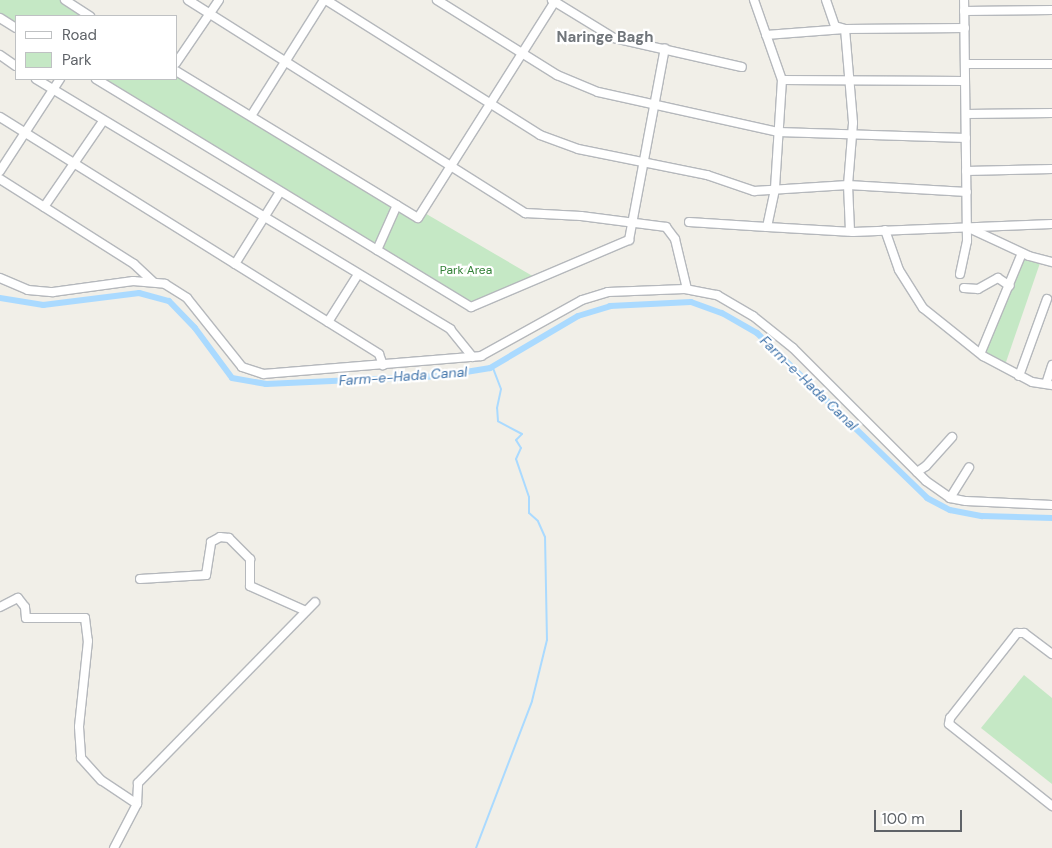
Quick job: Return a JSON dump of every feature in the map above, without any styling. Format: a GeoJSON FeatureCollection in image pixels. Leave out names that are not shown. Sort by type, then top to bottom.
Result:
{"type":"FeatureCollection","features":[{"type":"Feature","properties":{"kind":"street"},"geometry":{"type":"LineString","coordinates":[[65,0],[88,15]]}},
{"type":"Feature","properties":{"kind":"street"},"geometry":{"type":"LineString","coordinates":[[188,0],[285,63],[453,165],[525,213],[666,227],[675,239],[686,289]]}},
{"type":"Feature","properties":{"kind":"street"},"geometry":{"type":"LineString","coordinates":[[178,60],[219,0]]}},
{"type":"Feature","properties":{"kind":"street"},"geometry":{"type":"LineString","coordinates":[[251,116],[325,0],[540,135],[578,149],[707,176],[754,191],[775,188],[848,185],[967,192]]}},
{"type":"Feature","properties":{"kind":"street"},"geometry":{"type":"LineString","coordinates":[[437,0],[578,86],[778,132],[966,138]]}},
{"type":"Feature","properties":{"kind":"street"},"geometry":{"type":"LineString","coordinates":[[754,0],[782,80],[775,188],[767,227]]}},
{"type":"Feature","properties":{"kind":"street"},"geometry":{"type":"LineString","coordinates":[[826,0],[835,26],[845,30]]}},
{"type":"Feature","properties":{"kind":"street"},"geometry":{"type":"LineString","coordinates":[[960,274],[967,227],[964,0]]}},
{"type":"Feature","properties":{"kind":"street"},"geometry":{"type":"LineString","coordinates":[[178,72],[418,218],[555,1],[614,38],[665,48],[742,68]]}},
{"type":"Feature","properties":{"kind":"street"},"geometry":{"type":"LineString","coordinates":[[964,11],[1052,10]]}},
{"type":"Feature","properties":{"kind":"street"},"geometry":{"type":"LineString","coordinates":[[0,18],[15,27]]}},
{"type":"Feature","properties":{"kind":"street"},"geometry":{"type":"LineString","coordinates":[[766,35],[845,30],[965,28]]}},
{"type":"Feature","properties":{"kind":"street"},"geometry":{"type":"LineString","coordinates":[[845,30],[853,123],[850,135],[848,185],[850,231]]}},
{"type":"Feature","properties":{"kind":"street"},"geometry":{"type":"LineString","coordinates":[[98,80],[471,307],[629,240],[630,222],[665,48]]}},
{"type":"Feature","properties":{"kind":"street"},"geometry":{"type":"LineString","coordinates":[[0,55],[15,65]]}},
{"type":"Feature","properties":{"kind":"street"},"geometry":{"type":"LineString","coordinates":[[965,64],[1052,64]]}},
{"type":"Feature","properties":{"kind":"street"},"geometry":{"type":"LineString","coordinates":[[38,80],[356,276],[450,329],[473,357]]}},
{"type":"Feature","properties":{"kind":"street"},"geometry":{"type":"LineString","coordinates":[[0,171],[59,80]]}},
{"type":"Feature","properties":{"kind":"street"},"geometry":{"type":"LineString","coordinates":[[782,80],[849,82],[965,81]]}},
{"type":"Feature","properties":{"kind":"street"},"geometry":{"type":"LineString","coordinates":[[966,114],[1052,113]]}},
{"type":"Feature","properties":{"kind":"street"},"geometry":{"type":"LineString","coordinates":[[0,117],[379,354],[383,365]]}},
{"type":"Feature","properties":{"kind":"street"},"geometry":{"type":"LineString","coordinates":[[44,207],[103,121]]}},
{"type":"Feature","properties":{"kind":"street"},"geometry":{"type":"LineString","coordinates":[[966,171],[1052,169]]}},
{"type":"Feature","properties":{"kind":"street"},"geometry":{"type":"LineString","coordinates":[[0,178],[134,264],[153,282]]}},
{"type":"Feature","properties":{"kind":"street"},"geometry":{"type":"LineString","coordinates":[[235,264],[280,192]]}},
{"type":"Feature","properties":{"kind":"street"},"geometry":{"type":"LineString","coordinates":[[377,250],[397,205]]}},
{"type":"Feature","properties":{"kind":"street"},"geometry":{"type":"LineString","coordinates":[[688,222],[850,231],[1052,224]]}},
{"type":"Feature","properties":{"kind":"street"},"geometry":{"type":"LineString","coordinates":[[967,227],[1022,253],[1052,262]]}},
{"type":"Feature","properties":{"kind":"street"},"geometry":{"type":"LineString","coordinates":[[884,230],[899,270],[923,308],[981,352],[982,356],[1020,376],[1049,384],[1052,365]]}},
{"type":"Feature","properties":{"kind":"street"},"geometry":{"type":"LineString","coordinates":[[981,352],[1010,286],[1022,253]]}},
{"type":"Feature","properties":{"kind":"street"},"geometry":{"type":"LineString","coordinates":[[328,322],[356,276]]}},
{"type":"Feature","properties":{"kind":"street"},"geometry":{"type":"LineString","coordinates":[[0,278],[28,290],[53,292],[112,283],[153,282],[165,284],[188,298],[242,367],[264,374],[473,357],[582,300],[599,295],[686,289],[717,295],[760,321],[793,348],[916,472],[950,498],[966,502],[1052,505]]}},
{"type":"Feature","properties":{"kind":"street"},"geometry":{"type":"LineString","coordinates":[[964,288],[978,289],[998,278],[1010,286]]}},
{"type":"Feature","properties":{"kind":"street"},"geometry":{"type":"LineString","coordinates":[[1020,376],[1047,299]]}},
{"type":"Feature","properties":{"kind":"street"},"geometry":{"type":"LineString","coordinates":[[916,472],[926,466],[952,437]]}},
{"type":"Feature","properties":{"kind":"street"},"geometry":{"type":"LineString","coordinates":[[950,498],[969,468]]}},
{"type":"Feature","properties":{"kind":"street"},"geometry":{"type":"LineString","coordinates":[[140,579],[206,574],[211,542],[220,537],[229,538],[250,559],[250,586],[306,611]]}},
{"type":"Feature","properties":{"kind":"street"},"geometry":{"type":"LineString","coordinates":[[0,607],[18,598],[25,607],[26,618],[85,618],[88,641],[79,727],[81,758],[101,780],[137,804]]}},
{"type":"Feature","properties":{"kind":"street"},"geometry":{"type":"LineString","coordinates":[[114,848],[137,804],[138,783],[315,602]]}},
{"type":"Feature","properties":{"kind":"street"},"geometry":{"type":"LineString","coordinates":[[1051,651],[1024,633],[1017,633],[950,718],[949,724],[1052,806]]}},
{"type":"Feature","properties":{"kind":"green space"},"geometry":{"type":"Polygon","coordinates":[[[0,0],[65,0],[88,15],[15,15],[15,27],[0,18],[0,0]]]}},
{"type":"Feature","properties":{"kind":"green space","name":"Park Area"},"geometry":{"type":"Polygon","coordinates":[[[178,72],[418,218],[423,212],[536,278],[471,307],[98,80],[178,80],[178,72]]]}},
{"type":"Feature","properties":{"kind":"green space"},"geometry":{"type":"Polygon","coordinates":[[[1024,259],[1040,263],[1005,365],[983,351],[1024,259]]]}},
{"type":"Feature","properties":{"kind":"green space"},"geometry":{"type":"Polygon","coordinates":[[[1024,675],[1052,698],[1052,784],[981,728],[1024,675]]]}},
{"type":"Feature","properties":{"kind":"waterway","name":"Farm-e-Hada Canal"},"geometry":{"type":"LineString","coordinates":[[0,298],[43,305],[139,293],[169,301],[195,328],[232,378],[266,384],[441,376],[490,368],[578,316],[610,306],[691,302],[722,313],[757,333],[927,498],[950,510],[982,516],[1052,518]]}},
{"type":"Feature","properties":{"kind":"waterway"},"geometry":{"type":"LineString","coordinates":[[476,848],[532,701],[547,640],[545,537],[538,521],[529,513],[529,497],[516,459],[521,448],[516,440],[522,434],[498,421],[497,408],[501,389],[492,366]]}},
{"type":"Feature","properties":{"kind":"district","name":"Naringe Bagh"},"geometry":{"type":"Point","coordinates":[605,38]}}]}
